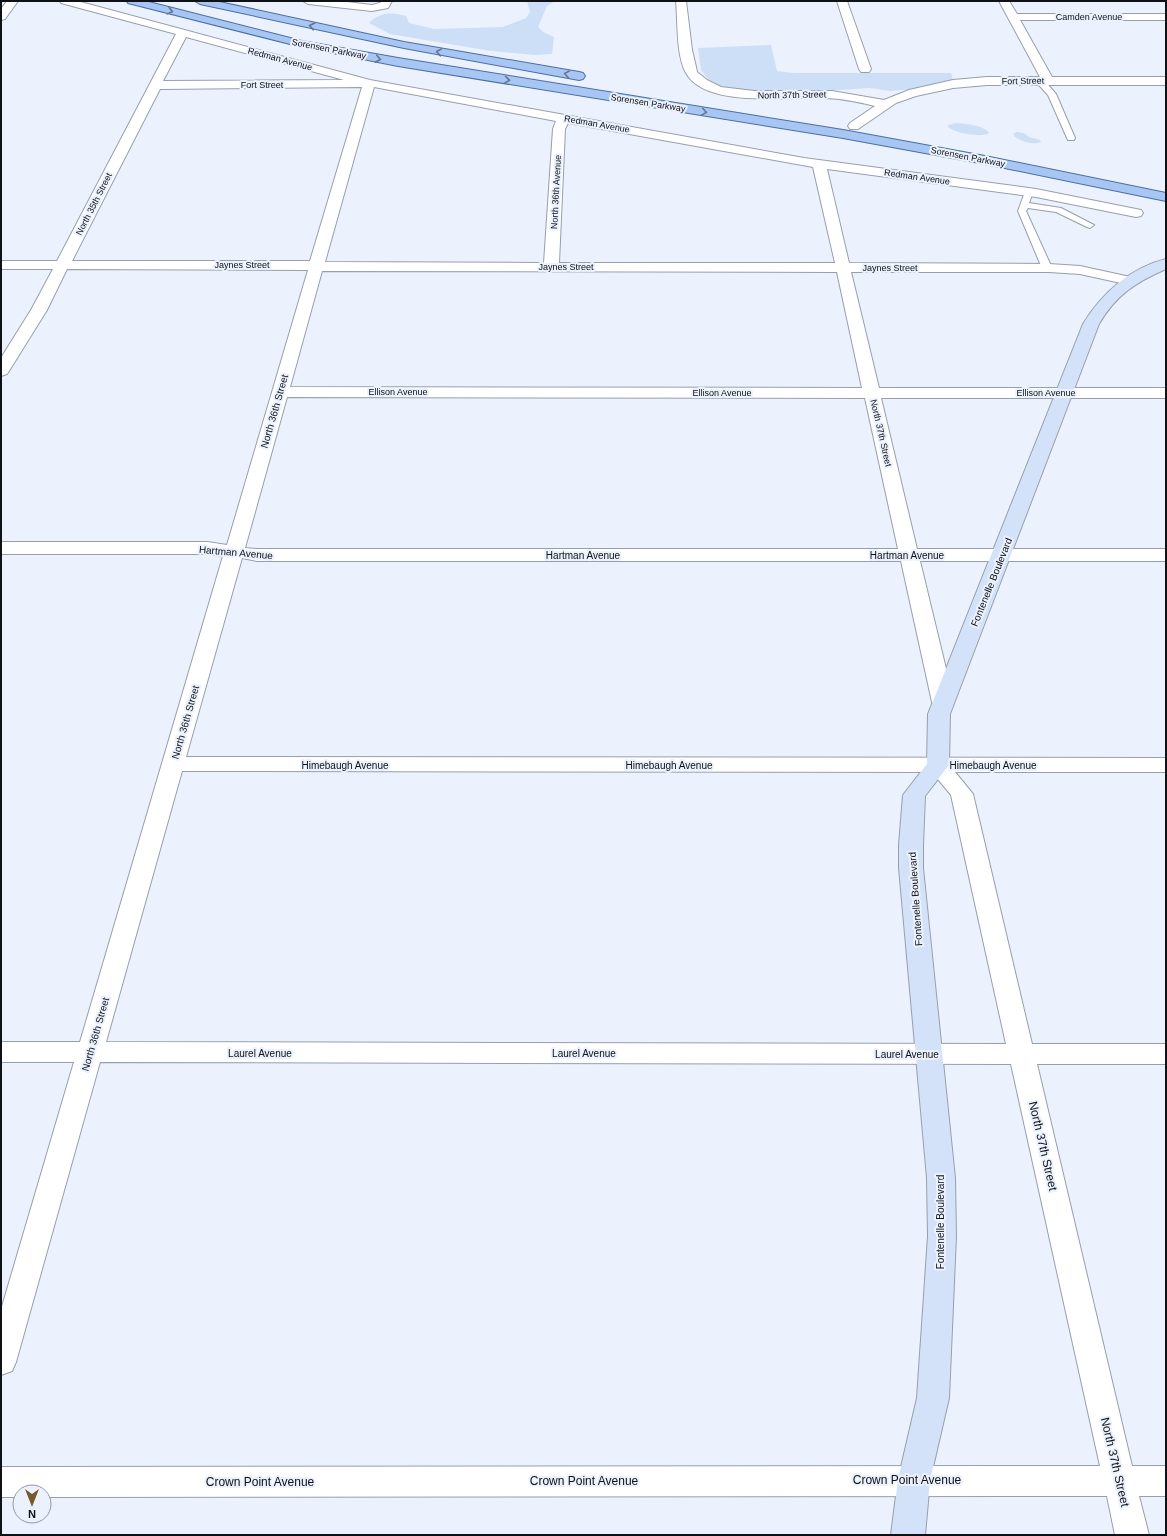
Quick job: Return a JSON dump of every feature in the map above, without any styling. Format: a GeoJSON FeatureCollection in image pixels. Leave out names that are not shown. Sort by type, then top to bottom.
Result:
{"type":"FeatureCollection","features":[{"type":"Feature","properties":{"kind":"main road","name":"Sorensen Parkway"},"geometry":{"type":"LineString","coordinates":[[132,1],[268,36],[390,61],[798,127],[1165,194]]}},
{"type":"Feature","properties":{"kind":"main road","name":"Sorensen Parkway"},"geometry":{"type":"LineString","coordinates":[[200,1],[396,44],[593,79]]}},
{"type":"Feature","properties":{"kind":"main road","name":"Sorensen Parkway"},"geometry":{"type":"LineString","coordinates":[[712,100],[940,141],[1165,194]]}},
{"type":"Feature","properties":{"kind":"main road"},"geometry":{"type":"LineString","coordinates":[[798,127],[838,129],[854,126]]}},
{"type":"Feature","properties":{"kind":"main road","name":"Fontenelle Boulevard"},"geometry":{"type":"LineString","coordinates":[[908,1535],[914,1480],[933,1398],[942,1236],[941,1178],[911,868],[914,795],[938,765],[939,714],[1098,309],[1117,289],[1130,281],[1166,264]]}},
{"type":"Feature","properties":{"kind":"street"},"geometry":{"type":"LineString","coordinates":[[1,17],[13,1]]}},
{"type":"Feature","properties":{"kind":"street","name":"Redman Avenue"},"geometry":{"type":"LineString","coordinates":[[65,1],[182,34],[369,83],[819,164],[1030,192],[1136,213]]}},
{"type":"Feature","properties":{"kind":"street"},"geometry":{"type":"LineString","coordinates":[[308,1],[383,4]]}},
{"type":"Feature","properties":{"kind":"street","name":"North 37th Street"},"geometry":{"type":"LineString","coordinates":[[681,1],[689,65],[695,76],[703,82],[726,91],[751,95],[776,96],[826,94],[884,104]]}},
{"type":"Feature","properties":{"kind":"street"},"geometry":{"type":"LineString","coordinates":[[842,1],[865,69]]}},
{"type":"Feature","properties":{"kind":"street"},"geometry":{"type":"LineString","coordinates":[[1004,1],[1044,81]]}},
{"type":"Feature","properties":{"kind":"street","name":"Camden Avenue"},"geometry":{"type":"LineString","coordinates":[[1013,17],[1166,17]]}},
{"type":"Feature","properties":{"kind":"street","name":"North 35th Street"},"geometry":{"type":"LineString","coordinates":[[1,371],[40,310],[182,34]]}},
{"type":"Feature","properties":{"kind":"street","name":"Fort Street"},"geometry":{"type":"LineString","coordinates":[[884,104],[913,92],[953,84],[987,81],[1166,81]]}},
{"type":"Feature","properties":{"kind":"street","name":"Fort Street"},"geometry":{"type":"LineString","coordinates":[[155,85],[369,83]]}},
{"type":"Feature","properties":{"kind":"street","name":"North 36th Street"},"geometry":{"type":"LineString","coordinates":[[1,1362],[279,392],[295,344],[315,266],[369,83]]}},
{"type":"Feature","properties":{"kind":"street"},"geometry":{"type":"LineString","coordinates":[[854,126],[884,104]]}},
{"type":"Feature","properties":{"kind":"street","name":"North 36th Avenue"},"geometry":{"type":"LineString","coordinates":[[551,267],[559,128],[564,118]]}},
{"type":"Feature","properties":{"kind":"street","name":"North 37th Street"},"geometry":{"type":"LineString","coordinates":[[819,164],[944,702]]}},
{"type":"Feature","properties":{"kind":"street","name":"Jaynes Street"},"geometry":{"type":"LineString","coordinates":[[1,265],[1047,268],[1080,270],[1130,281]]}},
{"type":"Feature","properties":{"kind":"street","name":"Ellison Avenue"},"geometry":{"type":"LineString","coordinates":[[279,392],[1166,393]]}},
{"type":"Feature","properties":{"kind":"street","name":"Hartman Avenue"},"geometry":{"type":"LineString","coordinates":[[1,548],[208,548],[257,555],[1166,555]]}},
{"type":"Feature","properties":{"kind":"street","name":"Himebaugh Avenue"},"geometry":{"type":"LineString","coordinates":[[173,764],[1166,765]]}},
{"type":"Feature","properties":{"kind":"street","name":"North 37th Street"},"geometry":{"type":"LineString","coordinates":[[938,765],[962,794],[1132,1535]]}},
{"type":"Feature","properties":{"kind":"street","name":"Laurel Avenue"},"geometry":{"type":"LineString","coordinates":[[1,1052],[1166,1054]]}},
{"type":"Feature","properties":{"kind":"street","name":"Crown Point Avenue"},"geometry":{"type":"LineString","coordinates":[[1,1482],[914,1480],[1166,1481]]}},
{"type":"Feature","properties":{"kind":"lane"},"geometry":{"type":"LineString","coordinates":[[1044,81],[1052,94],[1071,138]]}},
{"type":"Feature","properties":{"kind":"lane"},"geometry":{"type":"LineString","coordinates":[[1030,192],[1022,211],[1047,268]]}},
{"type":"Feature","properties":{"kind":"lane"},"geometry":{"type":"LineString","coordinates":[[1025,205],[1058,210],[1090,225]]}},
{"type":"Feature","properties":{"kind":"shaded area"},"geometry":{"type":"Polygon","coordinates":[[[527,1],[555,1],[547,6],[538,27],[543,32],[554,37],[552,54],[535,55],[491,51],[390,34],[369,23],[373,19],[382,15],[395,14],[406,16],[409,23],[434,29],[503,27],[526,18],[530,12],[527,1]]]}},
{"type":"Feature","properties":{"kind":"shaded area"},"geometry":{"type":"Polygon","coordinates":[[[771,45],[777,71],[793,73],[951,73],[953,80],[914,89],[890,91],[870,88],[779,94],[732,89],[720,86],[707,78],[701,70],[698,48],[771,45]]]}},
{"type":"Feature","properties":{"kind":"shaded area"},"geometry":{"type":"Polygon","coordinates":[[[956,123],[970,124],[983,128],[989,133],[980,135],[968,134],[948,127],[948,125],[956,123]]]}},
{"type":"Feature","properties":{"kind":"shaded area"},"geometry":{"type":"Polygon","coordinates":[[[1014,133],[1024,133],[1029,137],[1040,140],[1041,142],[1030,143],[1023,141],[1014,136],[1014,133]]]}}]}
